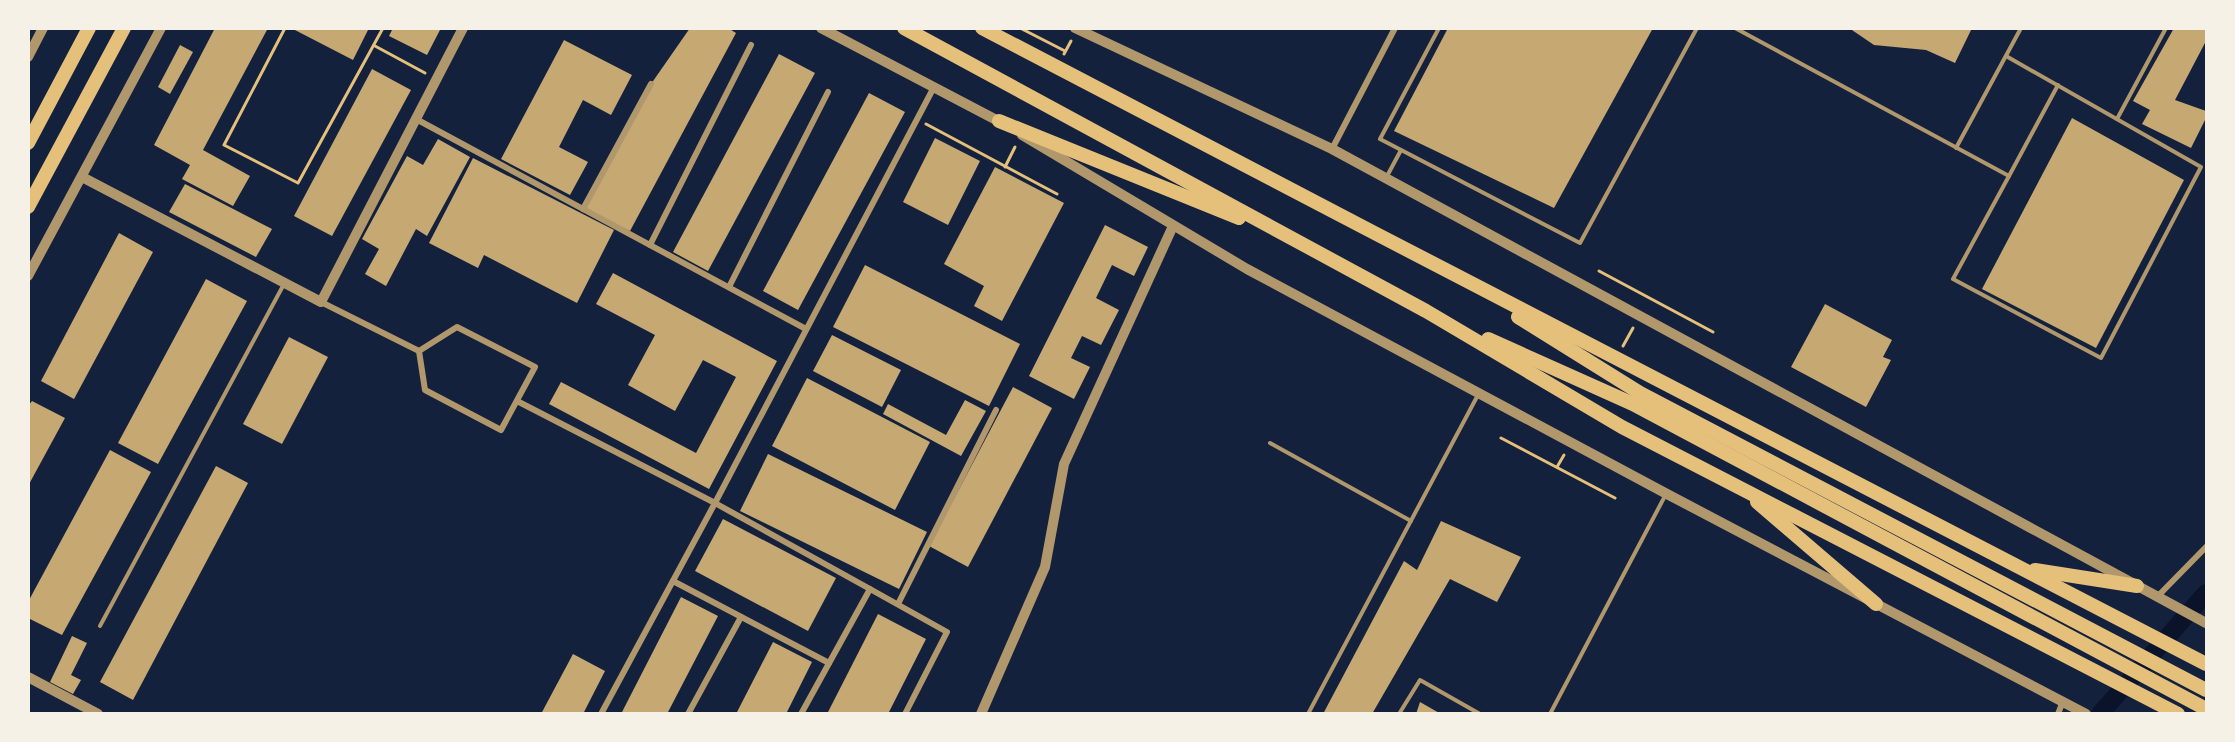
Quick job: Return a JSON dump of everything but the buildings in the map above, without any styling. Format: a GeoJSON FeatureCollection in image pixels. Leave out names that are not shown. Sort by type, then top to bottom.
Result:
{"type":"FeatureCollection","features":[{"type":"Feature","properties":{"kind":"main road"},"geometry":{"type":"LineString","coordinates":[[28,143],[90,28]]}},
{"type":"Feature","properties":{"kind":"main road"},"geometry":{"type":"LineString","coordinates":[[28,207],[124,28]]}},
{"type":"Feature","properties":{"kind":"main road"},"geometry":{"type":"LineString","coordinates":[[904,28],[1426,311],[1622,427],[2178,714]]}},
{"type":"Feature","properties":{"kind":"main road"},"geometry":{"type":"LineString","coordinates":[[982,28],[1445,272],[1653,376],[2202,662]]}},
{"type":"Feature","properties":{"kind":"main road"},"geometry":{"type":"LineString","coordinates":[[999,121],[1297,242]]}},
{"type":"Feature","properties":{"kind":"main road"},"geometry":{"type":"LineString","coordinates":[[1445,272],[1636,399],[2206,709]]}},
{"type":"Feature","properties":{"kind":"main road"},"geometry":{"type":"LineString","coordinates":[[1426,311],[1636,399],[2206,690]]}},
{"type":"Feature","properties":{"kind":"main road"},"geometry":{"type":"LineString","coordinates":[[1739,487],[1876,604]]}},
{"type":"Feature","properties":{"kind":"main road"},"geometry":{"type":"LineString","coordinates":[[2023,568],[2137,586]]}},
{"type":"Feature","properties":{"kind":"street"},"geometry":{"type":"LineString","coordinates":[[28,57],[43,28]]}},
{"type":"Feature","properties":{"kind":"street"},"geometry":{"type":"LineString","coordinates":[[28,276],[160,28]]}},
{"type":"Feature","properties":{"kind":"street"},"geometry":{"type":"LineString","coordinates":[[321,302],[464,28]]}},
{"type":"Feature","properties":{"kind":"street"},"geometry":{"type":"LineString","coordinates":[[820,28],[999,121],[1247,269],[1667,494],[2086,714]]}},
{"type":"Feature","properties":{"kind":"street"},"geometry":{"type":"LineString","coordinates":[[1075,28],[1332,149],[2206,623]]}},
{"type":"Feature","properties":{"kind":"street"},"geometry":{"type":"LineString","coordinates":[[1332,149],[1395,28]]}},
{"type":"Feature","properties":{"kind":"street"},"geometry":{"type":"LineString","coordinates":[[650,245],[751,45]]}},
{"type":"Feature","properties":{"kind":"street"},"geometry":{"type":"LineString","coordinates":[[583,209],[651,84]]}},
{"type":"Feature","properties":{"kind":"street"},"geometry":{"type":"LineString","coordinates":[[601,714],[934,87]]}},
{"type":"Feature","properties":{"kind":"street"},"geometry":{"type":"LineString","coordinates":[[729,287],[828,92]]}},
{"type":"Feature","properties":{"kind":"street"},"geometry":{"type":"LineString","coordinates":[[416,119],[806,329]]}},
{"type":"Feature","properties":{"kind":"street"},"geometry":{"type":"LineString","coordinates":[[82,177],[419,351]]}},
{"type":"Feature","properties":{"kind":"street"},"geometry":{"type":"LineString","coordinates":[[981,714],[1045,567],[1064,464],[1173,226]]}},
{"type":"Feature","properties":{"kind":"street"},"geometry":{"type":"LineString","coordinates":[[458,327],[535,367],[501,430],[425,390],[419,351],[458,327]]}},
{"type":"Feature","properties":{"kind":"street"},"geometry":{"type":"LineString","coordinates":[[517,401],[715,503],[947,632],[905,714]]}},
{"type":"Feature","properties":{"kind":"street"},"geometry":{"type":"LineString","coordinates":[[898,604],[996,410]]}},
{"type":"Feature","properties":{"kind":"street"},"geometry":{"type":"LineString","coordinates":[[2157,597],[2206,546]]}},
{"type":"Feature","properties":{"kind":"street"},"geometry":{"type":"LineString","coordinates":[[673,581],[829,663]]}},
{"type":"Feature","properties":{"kind":"street"},"geometry":{"type":"LineString","coordinates":[[801,714],[870,589]]}},
{"type":"Feature","properties":{"kind":"street"},"geometry":{"type":"LineString","coordinates":[[688,714],[741,617]]}},
{"type":"Feature","properties":{"kind":"street"},"geometry":{"type":"LineString","coordinates":[[28,677],[98,714]]}},
{"type":"Feature","properties":{"kind":"street"},"geometry":{"type":"LineString","coordinates":[[2058,714],[2063,701]]}},
{"type":"Feature","properties":{"kind":"lane"},"geometry":{"type":"LineString","coordinates":[[1439,28],[1380,139],[1580,243],[1697,28]]}},
{"type":"Feature","properties":{"kind":"lane"},"geometry":{"type":"LineString","coordinates":[[1735,28],[2009,176]]}},
{"type":"Feature","properties":{"kind":"lane"},"geometry":{"type":"LineString","coordinates":[[1956,148],[2021,28]]}},
{"type":"Feature","properties":{"kind":"lane"},"geometry":{"type":"LineString","coordinates":[[2117,119],[2166,28]]}},
{"type":"Feature","properties":{"kind":"lane"},"geometry":{"type":"LineString","coordinates":[[2006,56],[2200,167],[2100,358],[1953,279],[2058,86]]}},
{"type":"Feature","properties":{"kind":"lane"},"geometry":{"type":"LineString","coordinates":[[1386,178],[1401,150]]}},
{"type":"Feature","properties":{"kind":"lane"},"geometry":{"type":"LineString","coordinates":[[100,626],[284,283]]}},
{"type":"Feature","properties":{"kind":"lane"},"geometry":{"type":"LineString","coordinates":[[1308,714],[1479,393]]}},
{"type":"Feature","properties":{"kind":"lane"},"geometry":{"type":"LineString","coordinates":[[1270,443],[1411,521]]}},
{"type":"Feature","properties":{"kind":"lane"},"geometry":{"type":"LineString","coordinates":[[1550,714],[1667,494]]}},
{"type":"Feature","properties":{"kind":"lane"},"geometry":{"type":"LineString","coordinates":[[1399,714],[1420,680],[1480,714]]}},
{"type":"Feature","properties":{"kind":"path"},"geometry":{"type":"LineString","coordinates":[[285,28],[224,145],[298,183],[383,28]]}},
{"type":"Feature","properties":{"kind":"path"},"geometry":{"type":"LineString","coordinates":[[1022,29],[1065,51]]}},
{"type":"Feature","properties":{"kind":"path"},"geometry":{"type":"LineString","coordinates":[[375,45],[437,79]]}},
{"type":"Feature","properties":{"kind":"path"},"geometry":{"type":"LineString","coordinates":[[917,119],[1057,194]]}},
{"type":"Feature","properties":{"kind":"path"},"geometry":{"type":"LineString","coordinates":[[1599,271],[1713,332]]}},
{"type":"Feature","properties":{"kind":"path"},"geometry":{"type":"LineString","coordinates":[[1502,438],[1615,498]]}},
{"type":"Feature","properties":{"kind":"waterway"},"geometry":{"type":"LineString","coordinates":[[2100,714],[2206,593]]}}]}
